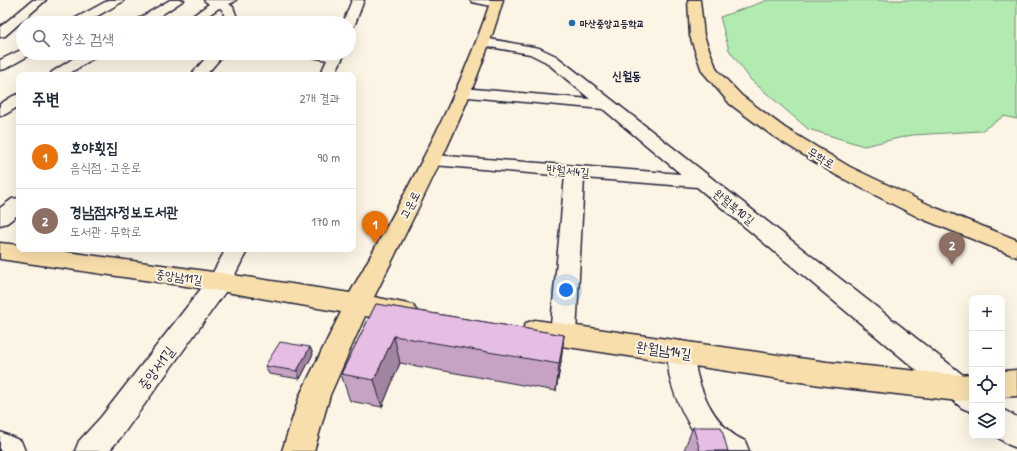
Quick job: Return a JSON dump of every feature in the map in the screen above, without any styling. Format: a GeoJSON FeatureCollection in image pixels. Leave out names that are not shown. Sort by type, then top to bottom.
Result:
{"type":"FeatureCollection","features":[{"type":"Feature","properties":{"kind":"main road","name":"무학로"},"geometry":{"type":"LineString","coordinates":[[694,0],[697,36],[710,71],[736,100],[779,132],[842,171],[928,213],[1017,249]]}},
{"type":"Feature","properties":{"kind":"main road","name":"무학로"},"geometry":{"type":"LineString","coordinates":[[704,0],[704,27],[710,54],[719,69],[752,104],[794,133],[848,164],[953,216],[1017,241]]}},
{"type":"Feature","properties":{"kind":"main road","name":"고운로"},"geometry":{"type":"LineString","coordinates":[[298,451],[315,395],[357,305],[433,160],[484,42],[489,1]]}},
{"type":"Feature","properties":{"kind":"main road","name":"중앙남11길"},"geometry":{"type":"LineString","coordinates":[[0,252],[220,282],[357,305]]}},
{"type":"Feature","properties":{"kind":"main road"},"geometry":{"type":"LineString","coordinates":[[357,305],[426,315]]}},
{"type":"Feature","properties":{"kind":"main road","name":"완월남14길"},"geometry":{"type":"LineString","coordinates":[[510,327],[827,374],[967,391]]}},
{"type":"Feature","properties":{"kind":"main road"},"geometry":{"type":"LineString","coordinates":[[1005,384],[1017,383]]}},
{"type":"Feature","properties":{"kind":"street"},"geometry":{"type":"LineString","coordinates":[[30,16],[40,0]]}},
{"type":"Feature","properties":{"kind":"street"},"geometry":{"type":"LineString","coordinates":[[89,16],[118,0]]}},
{"type":"Feature","properties":{"kind":"street"},"geometry":{"type":"LineString","coordinates":[[152,16],[178,0]]}},
{"type":"Feature","properties":{"kind":"street"},"geometry":{"type":"LineString","coordinates":[[197,16],[214,2],[230,0]]}},
{"type":"Feature","properties":{"kind":"street"},"geometry":{"type":"LineString","coordinates":[[352,16],[358,0]]}},
{"type":"Feature","properties":{"kind":"street"},"geometry":{"type":"LineString","coordinates":[[214,2],[227,7],[230,16]]}},
{"type":"Feature","properties":{"kind":"street","name":"완월북10길"},"geometry":{"type":"LineString","coordinates":[[484,42],[534,51],[551,58],[703,182],[967,391]]}},
{"type":"Feature","properties":{"kind":"street"},"geometry":{"type":"LineString","coordinates":[[0,66],[12,43]]}},
{"type":"Feature","properties":{"kind":"street"},"geometry":{"type":"LineString","coordinates":[[62,72],[81,60]]}},
{"type":"Feature","properties":{"kind":"street"},"geometry":{"type":"LineString","coordinates":[[201,72],[212,60]]}},
{"type":"Feature","properties":{"kind":"street"},"geometry":{"type":"LineString","coordinates":[[328,72],[334,60]]}},
{"type":"Feature","properties":{"kind":"street"},"geometry":{"type":"LineString","coordinates":[[462,93],[608,105]]}},
{"type":"Feature","properties":{"kind":"street"},"geometry":{"type":"LineString","coordinates":[[0,111],[16,101]]}},
{"type":"Feature","properties":{"kind":"street","name":"반월서4길"},"geometry":{"type":"LineString","coordinates":[[433,160],[703,182]]}},
{"type":"Feature","properties":{"kind":"street"},"geometry":{"type":"LineString","coordinates":[[563,335],[575,171]]}},
{"type":"Feature","properties":{"kind":"street"},"geometry":{"type":"LineString","coordinates":[[0,218],[16,206]]}},
{"type":"Feature","properties":{"kind":"street","name":"중앙서1길"},"geometry":{"type":"LineString","coordinates":[[90,451],[111,427],[220,282],[235,252]]}},
{"type":"Feature","properties":{"kind":"street"},"geometry":{"type":"LineString","coordinates":[[681,352],[684,378],[698,414],[716,439],[730,450],[734,451]]}},
{"type":"Feature","properties":{"kind":"street"},"geometry":{"type":"LineString","coordinates":[[1005,425],[1017,434]]}},
{"type":"Feature","properties":{"kind":"street"},"geometry":{"type":"LineString","coordinates":[[0,447],[10,451]]}},
{"type":"Feature","properties":{"kind":"green space"},"geometry":{"type":"Polygon","coordinates":[[[768,0],[1017,0],[1017,119],[1004,116],[981,131],[912,135],[864,146],[808,129],[751,80],[729,50],[720,17],[768,0]]]}},
{"type":"Feature","properties":{"kind":"building"},"geometry":{"type":"Polygon","coordinates":[[[376,304],[564,335],[559,364],[394,336],[374,380],[341,374],[376,304]]]}},
{"type":"Feature","properties":{"kind":"building"},"geometry":{"type":"Polygon","coordinates":[[[280,342],[310,347],[297,371],[265,366],[280,342]]]}},
{"type":"Feature","properties":{"kind":"building"},"geometry":{"type":"Polygon","coordinates":[[[693,427],[721,427],[728,451],[700,451],[693,427]]]}},
{"type":"Feature","properties":{"kind":"place","name":"마산중앙고등학교"},"geometry":{"type":"Point","coordinates":[572,23]}},
{"type":"Feature","properties":{"kind":"place","name":"호야횟집"},"geometry":{"type":"Point","coordinates":[375,244]}},
{"type":"Feature","properties":{"kind":"place","name":"경남점자정보도서관"},"geometry":{"type":"Point","coordinates":[952,265]}},
{"type":"Feature","properties":{"kind":"district","name":"신월동"},"geometry":{"type":"Point","coordinates":[627,76]}}]}
